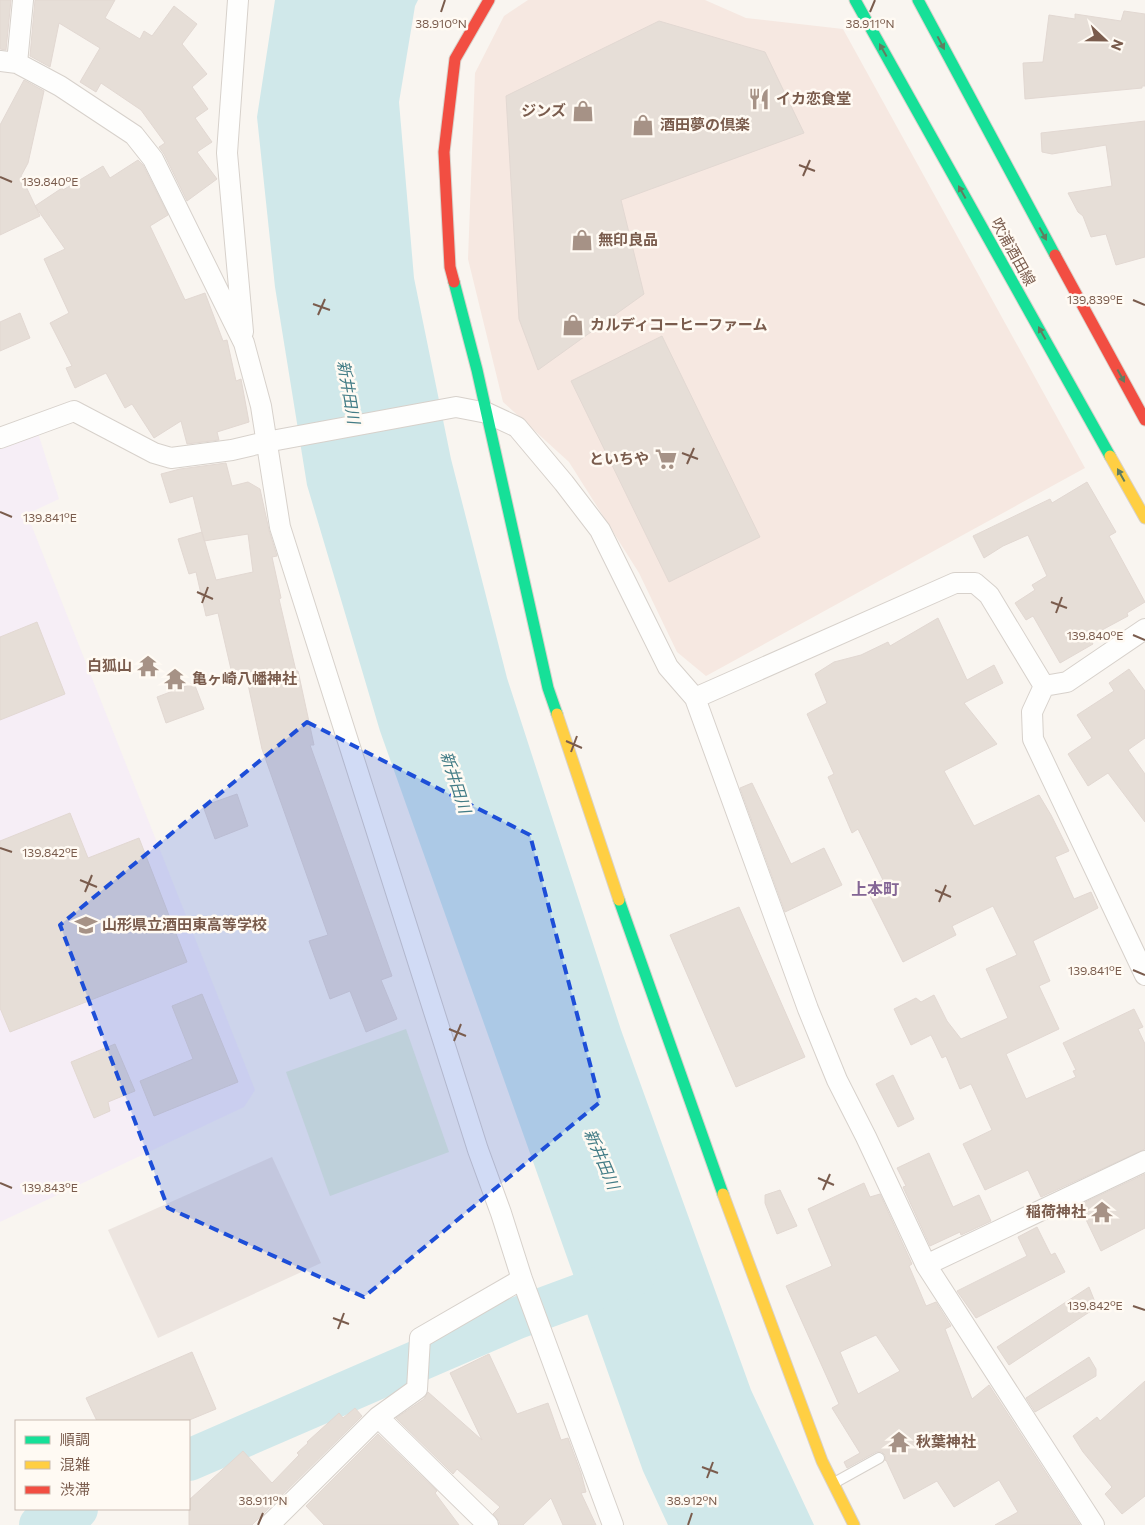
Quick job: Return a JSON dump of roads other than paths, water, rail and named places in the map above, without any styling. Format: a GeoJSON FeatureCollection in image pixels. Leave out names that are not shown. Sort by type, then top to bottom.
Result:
{"type":"FeatureCollection","features":[{"type":"Feature","properties":{"kind":"street"},"geometry":{"type":"LineString","coordinates":[[23,0],[8,62],[60,86],[134,135],[152,159],[244,342]]}},
{"type":"Feature","properties":{"kind":"street"},"geometry":{"type":"LineString","coordinates":[[238,0],[227,153],[244,342],[261,406],[280,527],[478,1150],[522,1279],[613,1525]]}},
{"type":"Feature","properties":{"kind":"street"},"geometry":{"type":"LineString","coordinates":[[489,0],[455,59],[444,152],[450,267],[487,413],[548,688],[629,930],[704,1142],[822,1461],[854,1525]]}},
{"type":"Feature","properties":{"kind":"street","name":"吹浦酒田線"},"geometry":{"type":"LineString","coordinates":[[855,0],[1145,518]]}},
{"type":"Feature","properties":{"kind":"street"},"geometry":{"type":"LineString","coordinates":[[918,0],[1145,420]]}},
{"type":"Feature","properties":{"kind":"street"},"geometry":{"type":"LineString","coordinates":[[0,438],[74,411],[154,453],[171,458],[232,450],[456,407],[487,413],[517,427],[600,530],[668,667],[695,698],[837,1080],[926,1265],[1094,1525]]}},
{"type":"Feature","properties":{"kind":"street"},"geometry":{"type":"LineString","coordinates":[[695,698],[955,583],[976,583],[989,595],[1044,686]]}},
{"type":"Feature","properties":{"kind":"street"},"geometry":{"type":"LineString","coordinates":[[1044,686],[1067,682],[1145,629]]}},
{"type":"Feature","properties":{"kind":"street"},"geometry":{"type":"LineString","coordinates":[[1044,686],[1032,712],[1032,739],[1145,975]]}},
{"type":"Feature","properties":{"kind":"street"},"geometry":{"type":"LineString","coordinates":[[926,1265],[1145,1161]]}},
{"type":"Feature","properties":{"kind":"street"},"geometry":{"type":"LineString","coordinates":[[278,1522],[378,1418],[417,1389],[420,1338],[522,1279]]}},
{"type":"Feature","properties":{"kind":"street"},"geometry":{"type":"LineString","coordinates":[[378,1418],[488,1525]]}},
{"type":"Feature","properties":{"kind":"lane"},"geometry":{"type":"LineString","coordinates":[[833,1483],[879,1458]]}},
{"type":"Feature","properties":{"kind":"water","name":"新井田川"},"geometry":{"type":"Polygon","coordinates":[[[275,0],[418,0],[415,6],[399,102],[414,278],[451,459],[507,678],[621,1030],[751,1390],[814,1525],[668,1525],[643,1471],[380,731],[307,485],[275,287],[257,117],[275,0]]]}},
{"type":"Feature","properties":{"kind":"waterway"},"geometry":{"type":"LineString","coordinates":[[190,1460],[517,1318],[636,1274]]}},
{"type":"Feature","properties":{"kind":"waterway"},"geometry":{"type":"LineString","coordinates":[[40,1525],[75,1510]]}},
{"type":"Feature","properties":{"kind":"place","name":"イカ恋食堂"},"geometry":{"type":"Point","coordinates":[759,99]}},
{"type":"Feature","properties":{"kind":"place","name":"ジンズ"},"geometry":{"type":"Point","coordinates":[583,111]}},
{"type":"Feature","properties":{"kind":"place","name":"酒田夢の倶楽"},"geometry":{"type":"Point","coordinates":[643,125]}},
{"type":"Feature","properties":{"kind":"place","name":"無印良品"},"geometry":{"type":"Point","coordinates":[582,240]}},
{"type":"Feature","properties":{"kind":"place","name":"カルディコーヒーファーム"},"geometry":{"type":"Point","coordinates":[573,325]}},
{"type":"Feature","properties":{"kind":"place","name":"といちや"},"geometry":{"type":"Point","coordinates":[666,459]}},
{"type":"Feature","properties":{"kind":"place","name":"白狐山"},"geometry":{"type":"Point","coordinates":[148,666]}},
{"type":"Feature","properties":{"kind":"place","name":"亀ヶ崎八幡神社"},"geometry":{"type":"Point","coordinates":[175,679]}},
{"type":"Feature","properties":{"kind":"place","name":"山形県立酒田東高等学校"},"geometry":{"type":"Point","coordinates":[86,925]}},
{"type":"Feature","properties":{"kind":"place","name":"稲荷神社"},"geometry":{"type":"Point","coordinates":[1102,1212]}},
{"type":"Feature","properties":{"kind":"place","name":"秋葉神社"},"geometry":{"type":"Point","coordinates":[899,1442]}},
{"type":"Feature","properties":{"kind":"district","name":"上本町"},"geometry":{"type":"Point","coordinates":[875,889]}}]}
